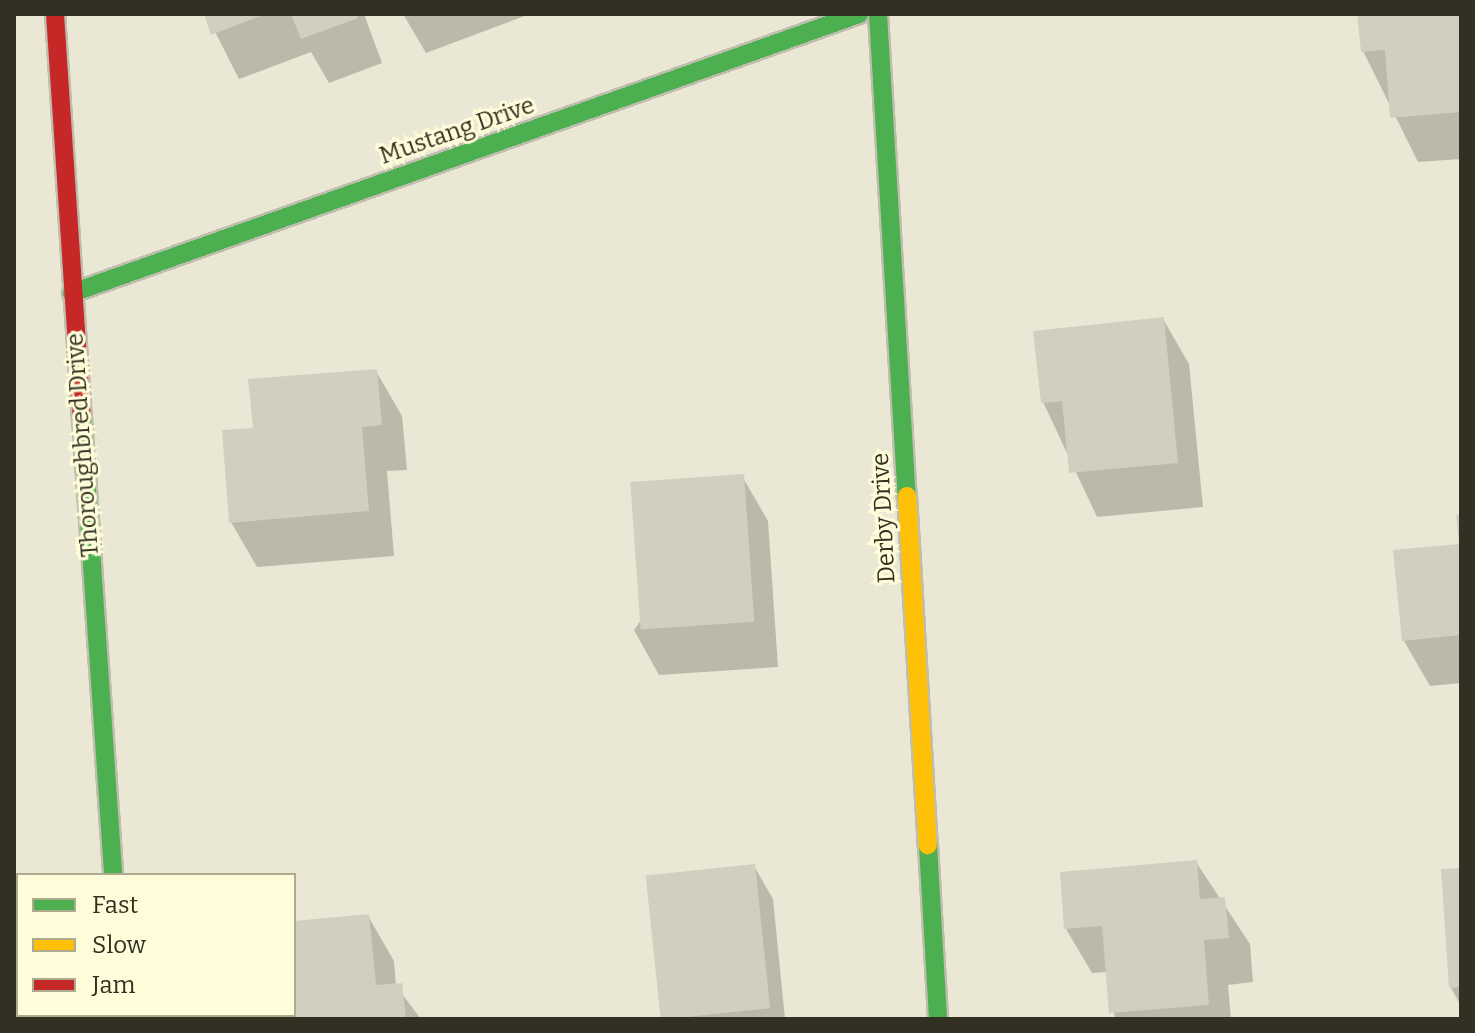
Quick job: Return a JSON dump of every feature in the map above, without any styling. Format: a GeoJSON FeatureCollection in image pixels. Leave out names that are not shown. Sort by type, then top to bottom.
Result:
{"type":"FeatureCollection","features":[{"type":"Feature","properties":{"kind":"street","name":"Thoroughbred Drive"},"geometry":{"type":"LineString","coordinates":[[55,14],[113,873]]}},
{"type":"Feature","properties":{"kind":"street","name":"Mustang Drive"},"geometry":{"type":"LineString","coordinates":[[72,293],[859,14]]}},
{"type":"Feature","properties":{"kind":"street","name":"Derby Drive"},"geometry":{"type":"LineString","coordinates":[[878,14],[938,1019]]}},
{"type":"Feature","properties":{"kind":"building"},"geometry":{"type":"Polygon","coordinates":[[[204,14],[266,14],[211,35],[204,14]]]}},
{"type":"Feature","properties":{"kind":"building"},"geometry":{"type":"Polygon","coordinates":[[[291,14],[356,14],[358,18],[301,39],[291,14]]]}},
{"type":"Feature","properties":{"kind":"building"},"geometry":{"type":"Polygon","coordinates":[[[1357,14],[1461,14],[1461,112],[1390,118],[1385,50],[1361,52],[1357,14]]]}},
{"type":"Feature","properties":{"kind":"building"},"geometry":{"type":"Polygon","coordinates":[[[1164,317],[1178,463],[1069,473],[1062,401],[1041,403],[1033,331],[1164,317]]]}},
{"type":"Feature","properties":{"kind":"building"},"geometry":{"type":"Polygon","coordinates":[[[377,369],[382,425],[362,427],[369,511],[229,523],[222,430],[253,428],[248,379],[377,369]]]}},
{"type":"Feature","properties":{"kind":"building"},"geometry":{"type":"Polygon","coordinates":[[[744,474],[754,622],[641,630],[630,482],[744,474]]]}},
{"type":"Feature","properties":{"kind":"building"},"geometry":{"type":"Polygon","coordinates":[[[1456,515],[1461,515],[1461,635],[1402,641],[1393,550],[1459,544],[1456,515]]]}},
{"type":"Feature","properties":{"kind":"building"},"geometry":{"type":"Polygon","coordinates":[[[1197,860],[1200,899],[1225,897],[1229,938],[1204,940],[1209,1005],[1109,1013],[1102,926],[1064,929],[1060,872],[1197,860]]]}},
{"type":"Feature","properties":{"kind":"building"},"geometry":{"type":"Polygon","coordinates":[[[755,864],[770,1008],[661,1019],[646,875],[755,864]]]}},
{"type":"Feature","properties":{"kind":"building"},"geometry":{"type":"Polygon","coordinates":[[[1461,868],[1461,987],[1449,988],[1441,869],[1461,868]]]}},
{"type":"Feature","properties":{"kind":"building"},"geometry":{"type":"Polygon","coordinates":[[[369,914],[376,985],[402,983],[406,1019],[264,1019],[296,1017],[296,921],[369,914]]]}},
{"type":"Feature","properties":{"kind":"traffic: fast"},"geometry":{"type":"LineString","coordinates":[[72,293],[859,14]]}},
{"type":"Feature","properties":{"kind":"traffic: fast"},"geometry":{"type":"LineString","coordinates":[[878,14],[907,496]]}},
{"type":"Feature","properties":{"kind":"traffic: fast"},"geometry":{"type":"LineString","coordinates":[[82,417],[113,873]]}},
{"type":"Feature","properties":{"kind":"traffic: fast"},"geometry":{"type":"LineString","coordinates":[[928,845],[938,1019]]}},
{"type":"Feature","properties":{"kind":"traffic: slow"},"geometry":{"type":"LineString","coordinates":[[907,496],[928,845]]}},
{"type":"Feature","properties":{"kind":"traffic: jam"},"geometry":{"type":"LineString","coordinates":[[55,14],[82,417]]}}]}
